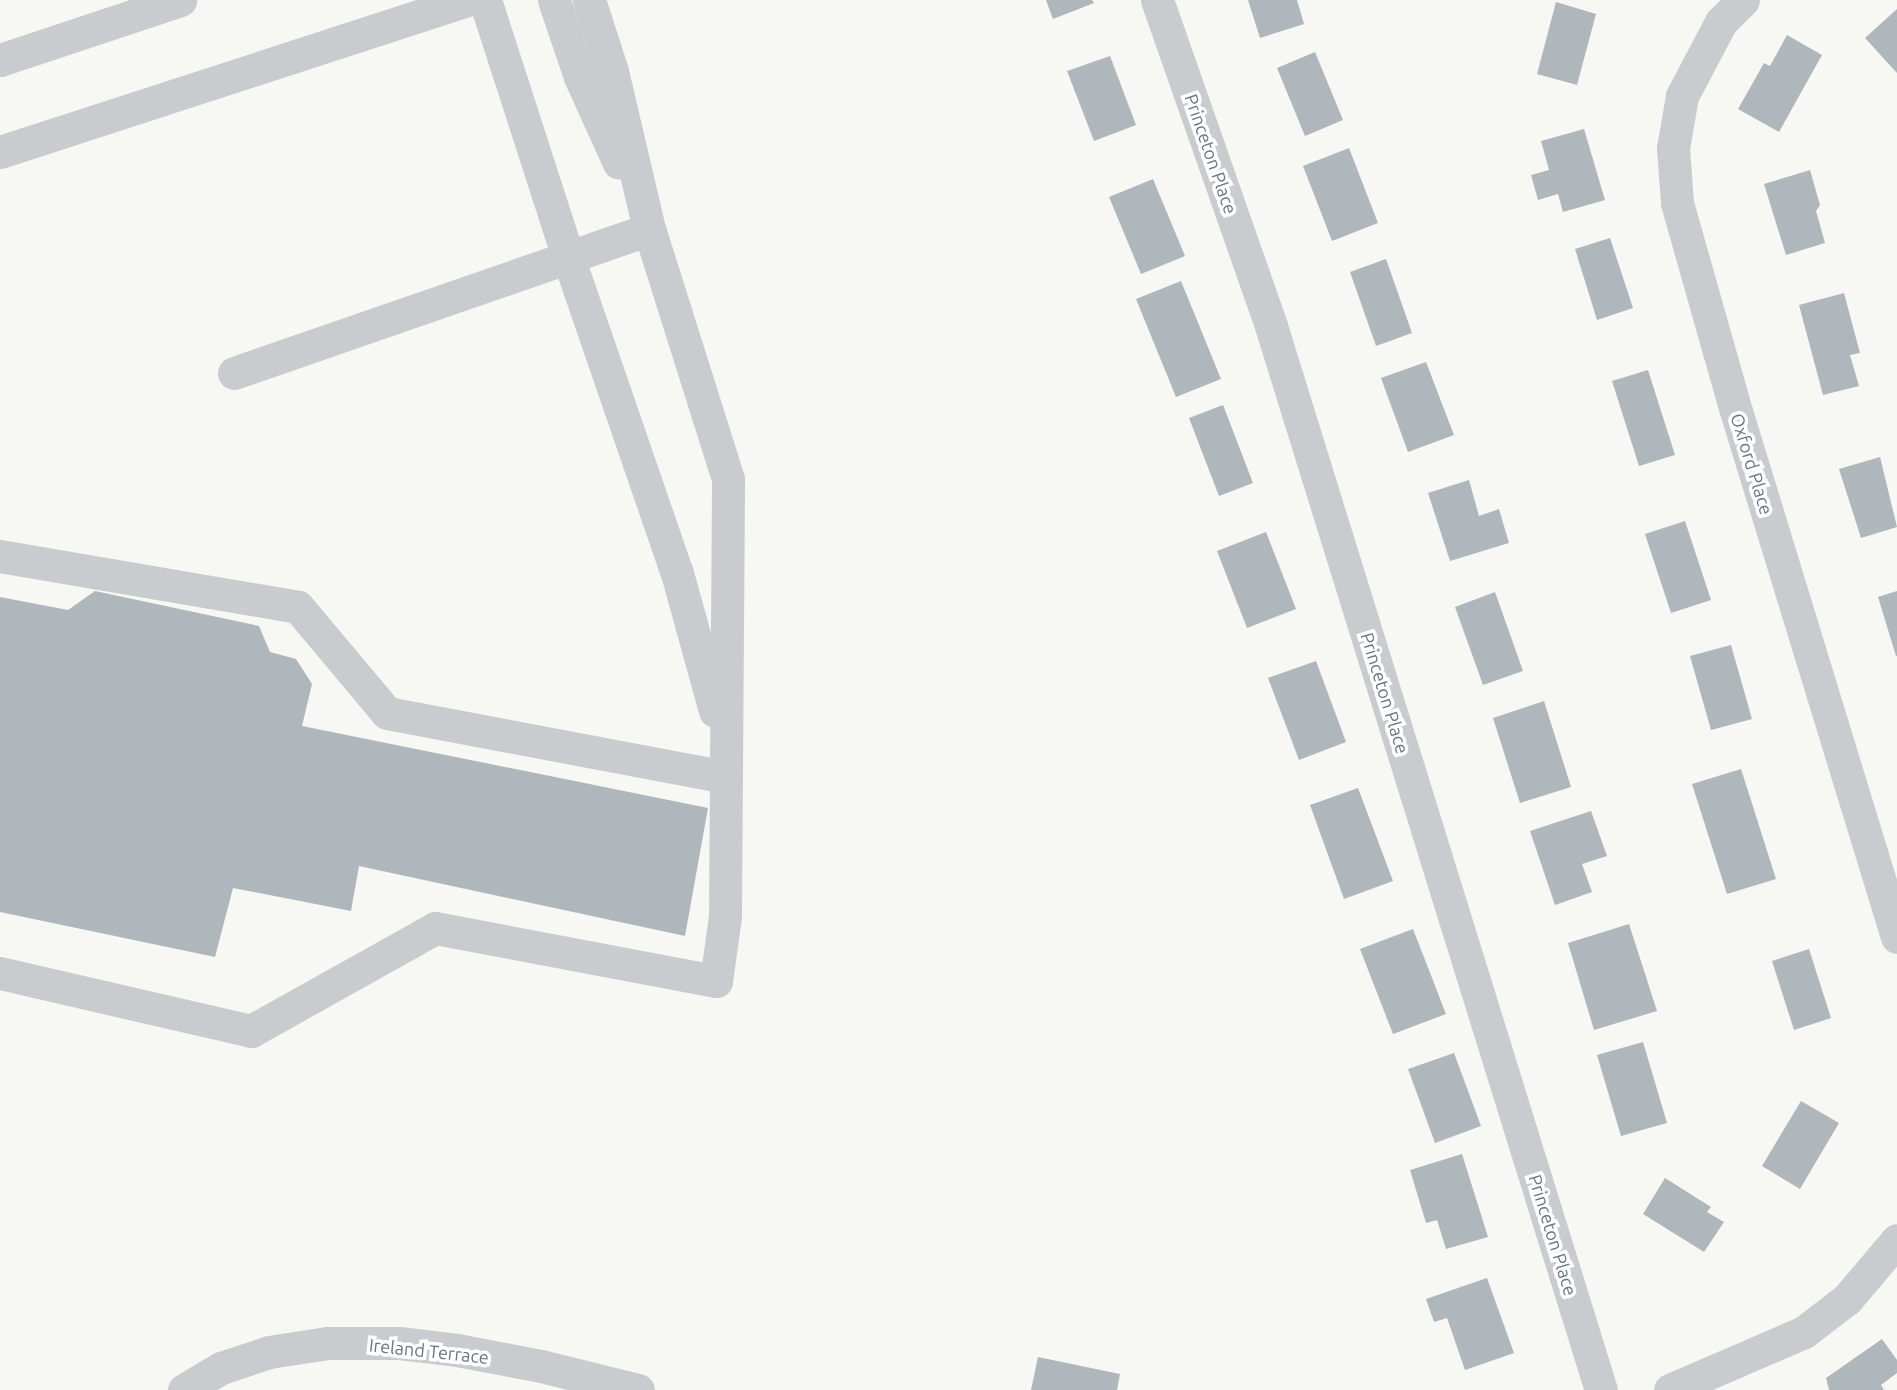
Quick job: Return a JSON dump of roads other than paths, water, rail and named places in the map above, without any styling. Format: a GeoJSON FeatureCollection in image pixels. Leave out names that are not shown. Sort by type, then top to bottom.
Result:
{"type":"FeatureCollection","features":[{"type":"Feature","properties":{"kind":"street"},"geometry":{"type":"LineString","coordinates":[[0,60],[98,13],[180,0]]}},
{"type":"Feature","properties":{"kind":"street"},"geometry":{"type":"LineString","coordinates":[[0,152],[469,0]]}},
{"type":"Feature","properties":{"kind":"street"},"geometry":{"type":"LineString","coordinates":[[485,0],[568,257],[677,573],[726,764]]}},
{"type":"Feature","properties":{"kind":"street"},"geometry":{"type":"LineString","coordinates":[[554,0],[580,77],[649,229]]}},
{"type":"Feature","properties":{"kind":"street"},"geometry":{"type":"LineString","coordinates":[[0,973],[251,1031],[435,928],[716,981],[725,916],[728,479],[649,229],[612,71],[589,0]]}},
{"type":"Feature","properties":{"kind":"street","name":"Princeton Place"},"geometry":{"type":"LineString","coordinates":[[1157,0],[1271,327],[1601,1390]]}},
{"type":"Feature","properties":{"kind":"street","name":"Oxford Place"},"geometry":{"type":"LineString","coordinates":[[1743,0],[1721,22],[1682,96],[1672,148],[1677,203],[1725,372],[1897,937]]}},
{"type":"Feature","properties":{"kind":"street"},"geometry":{"type":"LineString","coordinates":[[234,373],[649,229]]}},
{"type":"Feature","properties":{"kind":"street"},"geometry":{"type":"LineString","coordinates":[[0,556],[298,607],[387,713],[726,764]]}},
{"type":"Feature","properties":{"kind":"street"},"geometry":{"type":"LineString","coordinates":[[1670,1390],[1804,1332],[1847,1299],[1897,1240]]}},
{"type":"Feature","properties":{"kind":"street","name":"Ireland Terrace"},"geometry":{"type":"LineString","coordinates":[[184,1390],[221,1368],[269,1352],[328,1343],[363,1343],[457,1350],[541,1366],[638,1390]]}}]}
